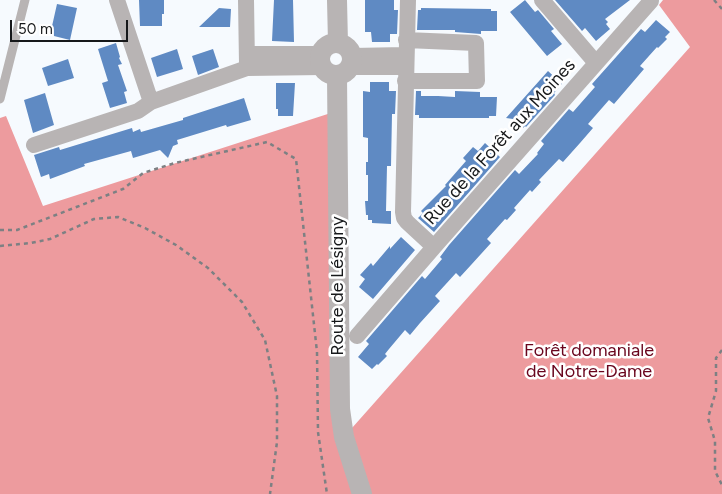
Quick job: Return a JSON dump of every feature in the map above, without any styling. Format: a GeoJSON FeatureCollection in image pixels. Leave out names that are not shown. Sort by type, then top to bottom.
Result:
{"type":"FeatureCollection","features":[{"type":"Feature","properties":{"kind":"street"},"geometry":{"type":"LineString","coordinates":[[117,0],[151,102]]}},
{"type":"Feature","properties":{"kind":"street"},"geometry":{"type":"LineString","coordinates":[[246,0],[247,61]]}},
{"type":"Feature","properties":{"kind":"street","name":"Route de Lésigny"},"geometry":{"type":"LineString","coordinates":[[338,0],[336,60],[340,409],[344,437],[362,494]]}},
{"type":"Feature","properties":{"kind":"street","name":"Rue de la Forêt aux Moines"},"geometry":{"type":"LineString","coordinates":[[408,0],[402,212],[404,218],[434,247]]}},
{"type":"Feature","properties":{"kind":"street","name":"Rue de la Forêt aux Moines"},"geometry":{"type":"LineString","coordinates":[[542,0],[596,64]]}},
{"type":"Feature","properties":{"kind":"street","name":"Rue de la Forêt aux Moines"},"geometry":{"type":"LineString","coordinates":[[357,336],[651,1]]}},
{"type":"Feature","properties":{"kind":"street"},"geometry":{"type":"LineString","coordinates":[[34,145],[138,111],[151,102],[247,61],[406,61]]}},
{"type":"Feature","properties":{"kind":"lane"},"geometry":{"type":"LineString","coordinates":[[0,99],[25,0]]}},
{"type":"Feature","properties":{"kind":"path"},"geometry":{"type":"LineString","coordinates":[[714,0],[722,9]]}},
{"type":"Feature","properties":{"kind":"path"},"geometry":{"type":"LineString","coordinates":[[0,230],[17,230],[123,189],[143,173],[175,163],[267,142],[296,159],[317,352],[318,432],[327,494]]}},
{"type":"Feature","properties":{"kind":"path"},"geometry":{"type":"LineString","coordinates":[[0,246],[50,239],[94,219],[118,217],[145,228],[176,245],[208,268],[242,302],[265,340],[277,396],[277,442],[270,494]]}},
{"type":"Feature","properties":{"kind":"path"},"geometry":{"type":"LineString","coordinates":[[722,350],[716,358],[716,391],[708,418],[715,441],[715,471],[722,485]]}},
{"type":"Feature","properties":{"kind":"green space","name":"Forêt domaniale de Notre-Dame"},"geometry":{"type":"Polygon","coordinates":[[[663,0],[722,0],[722,494],[0,494],[0,118],[6,116],[43,206],[337,111],[344,437],[690,47],[659,5],[663,0]]]}},
{"type":"Feature","properties":{"kind":"building"},"geometry":{"type":"Polygon","coordinates":[[[139,0],[164,0],[162,26],[140,26],[139,0]]]}},
{"type":"Feature","properties":{"kind":"building"},"geometry":{"type":"Polygon","coordinates":[[[274,0],[293,0],[294,42],[272,41],[274,0]]]}},
{"type":"Feature","properties":{"kind":"building"},"geometry":{"type":"Polygon","coordinates":[[[365,0],[394,0],[394,10],[398,10],[397,34],[390,34],[390,42],[372,42],[371,32],[365,32],[365,0]]]}},
{"type":"Feature","properties":{"kind":"building"},"geometry":{"type":"Polygon","coordinates":[[[525,0],[535,12],[538,10],[554,29],[551,31],[562,44],[547,56],[510,12],[525,0]]]}},
{"type":"Feature","properties":{"kind":"building"},"geometry":{"type":"Polygon","coordinates":[[[555,0],[630,0],[605,19],[610,29],[596,41],[585,28],[582,31],[555,0]]]}},
{"type":"Feature","properties":{"kind":"building"},"geometry":{"type":"Polygon","coordinates":[[[57,4],[77,8],[70,40],[50,35],[57,4]]]}},
{"type":"Feature","properties":{"kind":"building"},"geometry":{"type":"Polygon","coordinates":[[[219,8],[231,9],[230,27],[199,27],[219,8]]]}},
{"type":"Feature","properties":{"kind":"building"},"geometry":{"type":"Polygon","coordinates":[[[421,8],[491,9],[491,11],[497,11],[497,31],[481,31],[481,34],[455,32],[455,30],[417,30],[418,10],[421,10],[421,8]]]}},
{"type":"Feature","properties":{"kind":"building"},"geometry":{"type":"Polygon","coordinates":[[[656,20],[670,32],[665,37],[667,39],[640,66],[644,69],[614,104],[609,100],[588,124],[593,128],[563,162],[559,159],[539,180],[541,182],[532,192],[530,190],[514,208],[516,210],[487,239],[491,243],[460,277],[456,273],[435,296],[440,301],[410,335],[405,330],[385,354],[387,356],[372,369],[358,357],[369,344],[366,341],[422,276],[425,279],[442,259],[440,257],[449,245],[515,170],[519,174],[538,154],[544,144],[541,141],[569,109],[573,112],[595,87],[592,84],[641,29],[645,32],[656,20]]]}},
{"type":"Feature","properties":{"kind":"building"},"geometry":{"type":"Polygon","coordinates":[[[116,43],[122,64],[118,65],[127,91],[124,92],[127,103],[110,108],[102,83],[108,81],[98,49],[116,43]]]}},
{"type":"Feature","properties":{"kind":"building"},"geometry":{"type":"Polygon","coordinates":[[[177,49],[183,69],[157,77],[151,58],[177,49]]]}},
{"type":"Feature","properties":{"kind":"building"},"geometry":{"type":"Polygon","coordinates":[[[213,49],[219,67],[198,75],[192,56],[213,49]]]}},
{"type":"Feature","properties":{"kind":"building"},"geometry":{"type":"Polygon","coordinates":[[[68,59],[74,78],[48,86],[42,68],[68,59]]]}},
{"type":"Feature","properties":{"kind":"building"},"geometry":{"type":"Polygon","coordinates":[[[548,71],[562,84],[554,93],[555,95],[526,127],[523,128],[513,119],[506,118],[548,71]]]}},
{"type":"Feature","properties":{"kind":"building"},"geometry":{"type":"Polygon","coordinates":[[[370,82],[389,82],[389,91],[396,91],[395,114],[392,114],[391,166],[387,166],[386,211],[391,211],[391,224],[372,223],[372,220],[368,220],[368,215],[366,215],[365,201],[368,201],[366,162],[368,162],[368,138],[363,137],[363,91],[370,92],[370,82]]]}},
{"type":"Feature","properties":{"kind":"building"},"geometry":{"type":"Polygon","coordinates":[[[276,83],[295,83],[293,116],[278,116],[278,109],[276,109],[276,83]]]}},
{"type":"Feature","properties":{"kind":"building"},"geometry":{"type":"Polygon","coordinates":[[[416,91],[421,91],[421,96],[455,97],[455,91],[480,92],[480,97],[497,97],[496,116],[489,116],[489,118],[419,118],[419,115],[415,115],[416,91]]]}},
{"type":"Feature","properties":{"kind":"building"},"geometry":{"type":"Polygon","coordinates":[[[45,93],[54,125],[33,133],[24,100],[45,93]]]}},
{"type":"Feature","properties":{"kind":"building"},"geometry":{"type":"Polygon","coordinates":[[[244,98],[251,120],[227,127],[226,125],[177,140],[178,144],[173,146],[168,158],[160,150],[133,158],[131,151],[84,164],[85,166],[50,179],[49,174],[41,177],[34,155],[59,147],[60,150],[132,128],[133,132],[140,129],[141,132],[183,120],[183,118],[244,98]]]}},
{"type":"Feature","properties":{"kind":"building"},"geometry":{"type":"Polygon","coordinates":[[[485,143],[500,157],[434,232],[418,218],[423,213],[421,211],[446,186],[466,161],[463,158],[473,147],[478,151],[485,143]]]}},
{"type":"Feature","properties":{"kind":"building"},"geometry":{"type":"Polygon","coordinates":[[[401,237],[415,250],[373,299],[359,287],[365,279],[360,275],[371,263],[373,266],[390,246],[390,249],[401,237]]]}}]}
